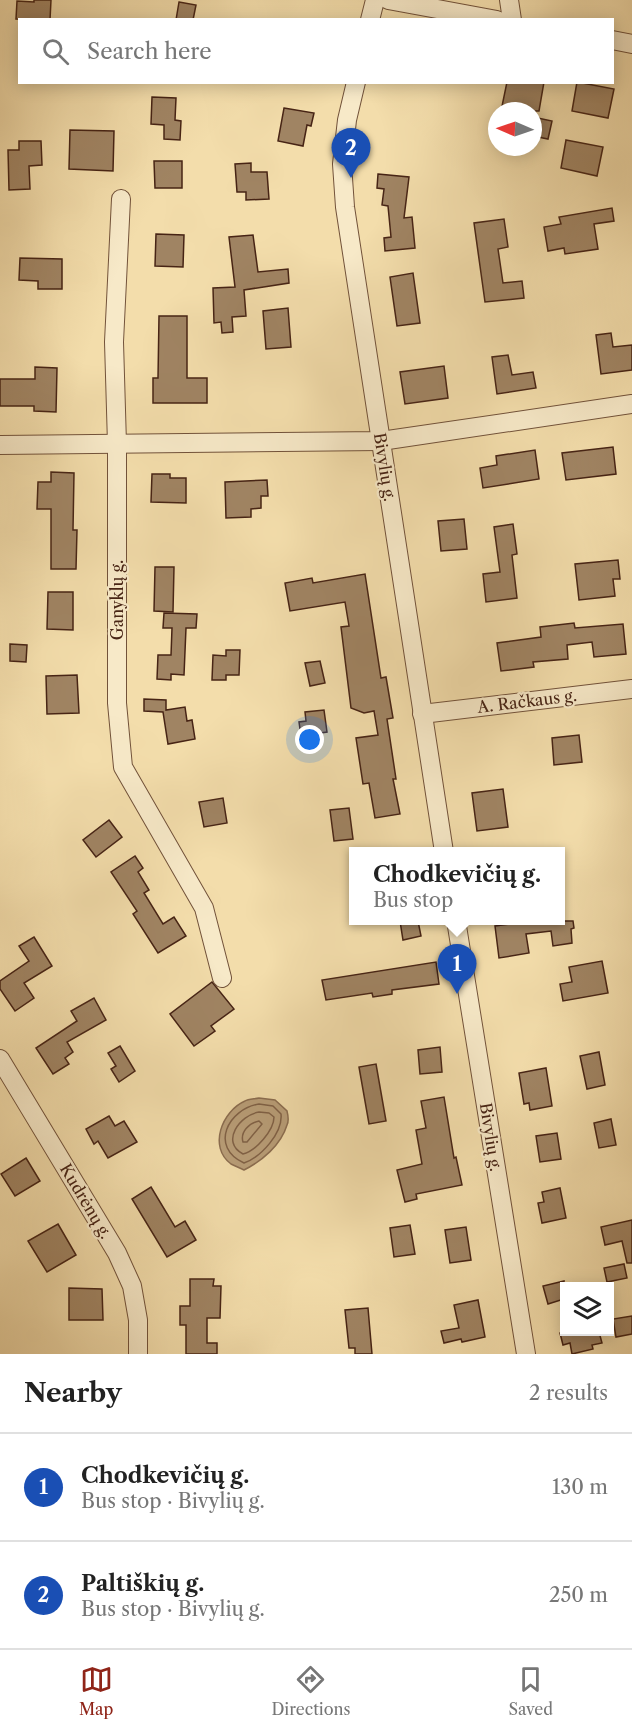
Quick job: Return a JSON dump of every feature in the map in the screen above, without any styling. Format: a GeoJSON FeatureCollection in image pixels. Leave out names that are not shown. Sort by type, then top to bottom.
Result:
{"type":"FeatureCollection","features":[{"type":"Feature","properties":{"kind":"street"},"geometry":{"type":"LineString","coordinates":[[370,18],[375,0]]}},
{"type":"Feature","properties":{"kind":"street"},"geometry":{"type":"LineString","coordinates":[[388,0],[486,18]]}},
{"type":"Feature","properties":{"kind":"street"},"geometry":{"type":"LineString","coordinates":[[509,0],[512,18]]}},
{"type":"Feature","properties":{"kind":"street"},"geometry":{"type":"LineString","coordinates":[[614,40],[632,44]]}},
{"type":"Feature","properties":{"kind":"street","name":"Bivylių g."},"geometry":{"type":"LineString","coordinates":[[356,84],[347,120],[342,164],[345,207],[443,847]]}},
{"type":"Feature","properties":{"kind":"street","name":"Ganyklų g."},"geometry":{"type":"LineString","coordinates":[[121,199],[114,342],[117,444],[117,703],[123,767],[204,908],[222,978]]}},
{"type":"Feature","properties":{"kind":"street"},"geometry":{"type":"LineString","coordinates":[[0,445],[381,441],[632,404]]}},
{"type":"Feature","properties":{"kind":"street","name":"A. Račkaus g."},"geometry":{"type":"LineString","coordinates":[[422,714],[632,689]]}},
{"type":"Feature","properties":{"kind":"street","name":"Bivylių g."},"geometry":{"type":"LineString","coordinates":[[457,925],[526,1354]]}},
{"type":"Feature","properties":{"kind":"street","name":"Kudrėnų g."},"geometry":{"type":"LineString","coordinates":[[0,1059],[117,1254],[132,1286],[138,1320],[138,1354]]}},
{"type":"Feature","properties":{"kind":"water"},"geometry":{"type":"Polygon","coordinates":[[[259,1098],[275,1100],[287,1111],[288,1122],[276,1146],[244,1170],[231,1164],[224,1157],[219,1139],[224,1121],[230,1113],[246,1100],[259,1098]]]}},
{"type":"Feature","properties":{"kind":"building"},"geometry":{"type":"Polygon","coordinates":[[[34,0],[51,0],[50,18],[16,19],[17,1],[34,2],[34,0]]]}},
{"type":"Feature","properties":{"kind":"building"},"geometry":{"type":"Polygon","coordinates":[[[179,2],[196,5],[193,18],[176,18],[179,2]]]}},
{"type":"Feature","properties":{"kind":"building"},"geometry":{"type":"Polygon","coordinates":[[[507,84],[544,84],[541,102],[503,102],[507,84]]]}},
{"type":"Feature","properties":{"kind":"building"},"geometry":{"type":"Polygon","coordinates":[[[577,84],[614,89],[608,118],[572,111],[577,84]]]}},
{"type":"Feature","properties":{"kind":"building"},"geometry":{"type":"Polygon","coordinates":[[[152,97],[176,98],[175,120],[181,121],[180,140],[164,139],[164,125],[151,124],[152,97]]]}},
{"type":"Feature","properties":{"kind":"building"},"geometry":{"type":"Polygon","coordinates":[[[284,108],[314,113],[311,126],[307,125],[303,146],[278,141],[284,108]]]}},
{"type":"Feature","properties":{"kind":"building"},"geometry":{"type":"Polygon","coordinates":[[[542,119],[552,121],[548,139],[542,138],[542,119]]]}},
{"type":"Feature","properties":{"kind":"building"},"geometry":{"type":"Polygon","coordinates":[[[70,130],[114,131],[113,171],[69,169],[70,130]]]}},
{"type":"Feature","properties":{"kind":"building"},"geometry":{"type":"Polygon","coordinates":[[[566,140],[603,147],[597,176],[561,168],[566,140]]]}},
{"type":"Feature","properties":{"kind":"building"},"geometry":{"type":"Polygon","coordinates":[[[19,141],[41,141],[42,165],[29,166],[30,189],[9,190],[8,150],[19,150],[19,141]]]}},
{"type":"Feature","properties":{"kind":"building"},"geometry":{"type":"Polygon","coordinates":[[[154,161],[182,161],[182,188],[155,188],[154,161]]]}},
{"type":"Feature","properties":{"kind":"building"},"geometry":{"type":"Polygon","coordinates":[[[251,163],[251,172],[267,172],[269,199],[246,200],[246,192],[237,192],[235,164],[251,163]]]}},
{"type":"Feature","properties":{"kind":"building"},"geometry":{"type":"Polygon","coordinates":[[[378,174],[409,177],[404,218],[412,217],[415,248],[385,251],[384,238],[391,237],[388,206],[382,205],[384,189],[377,188],[378,174]]]}},
{"type":"Feature","properties":{"kind":"building"},"geometry":{"type":"Polygon","coordinates":[[[612,208],[614,221],[594,224],[598,249],[565,254],[564,248],[548,251],[544,227],[561,224],[559,217],[612,208]]]}},
{"type":"Feature","properties":{"kind":"building"},"geometry":{"type":"Polygon","coordinates":[[[504,219],[508,247],[498,249],[503,283],[522,281],[524,298],[485,302],[474,223],[504,219]]]}},
{"type":"Feature","properties":{"kind":"building"},"geometry":{"type":"Polygon","coordinates":[[[156,234],[184,235],[183,267],[155,266],[156,234]]]}},
{"type":"Feature","properties":{"kind":"building"},"geometry":{"type":"Polygon","coordinates":[[[253,235],[258,272],[288,269],[289,283],[244,290],[246,316],[232,317],[233,332],[222,333],[221,322],[214,323],[213,288],[235,287],[229,237],[253,235]]]}},
{"type":"Feature","properties":{"kind":"building"},"geometry":{"type":"Polygon","coordinates":[[[20,258],[62,259],[62,289],[38,289],[38,281],[19,280],[20,258]]]}},
{"type":"Feature","properties":{"kind":"building"},"geometry":{"type":"Polygon","coordinates":[[[413,273],[420,323],[397,326],[390,277],[413,273]]]}},
{"type":"Feature","properties":{"kind":"building"},"geometry":{"type":"Polygon","coordinates":[[[288,308],[291,347],[266,349],[263,311],[288,308]]]}},
{"type":"Feature","properties":{"kind":"building"},"geometry":{"type":"Polygon","coordinates":[[[159,316],[187,316],[187,378],[207,378],[207,403],[153,403],[153,378],[158,378],[159,316]]]}},
{"type":"Feature","properties":{"kind":"building"},"geometry":{"type":"Polygon","coordinates":[[[611,333],[613,347],[632,345],[632,370],[601,374],[596,335],[611,333]]]}},
{"type":"Feature","properties":{"kind":"building"},"geometry":{"type":"Polygon","coordinates":[[[508,355],[512,375],[533,372],[536,388],[497,394],[492,357],[508,355]]]}},
{"type":"Feature","properties":{"kind":"building"},"geometry":{"type":"Polygon","coordinates":[[[444,366],[448,398],[405,404],[400,372],[444,366]]]}},
{"type":"Feature","properties":{"kind":"building"},"geometry":{"type":"Polygon","coordinates":[[[35,367],[57,368],[56,412],[34,411],[34,406],[0,406],[0,379],[35,379],[35,367]]]}},
{"type":"Feature","properties":{"kind":"building"},"geometry":{"type":"Polygon","coordinates":[[[613,447],[616,474],[566,480],[562,453],[613,447]]]}},
{"type":"Feature","properties":{"kind":"building"},"geometry":{"type":"Polygon","coordinates":[[[535,450],[539,479],[483,488],[480,468],[497,465],[496,456],[535,450]]]}},
{"type":"Feature","properties":{"kind":"building"},"geometry":{"type":"Polygon","coordinates":[[[51,472],[74,473],[73,530],[77,530],[76,569],[51,569],[51,509],[37,509],[38,482],[51,482],[51,472]]]}},
{"type":"Feature","properties":{"kind":"building"},"geometry":{"type":"Polygon","coordinates":[[[152,474],[170,474],[170,478],[186,478],[186,503],[151,502],[152,474]]]}},
{"type":"Feature","properties":{"kind":"building"},"geometry":{"type":"Polygon","coordinates":[[[267,480],[268,496],[261,496],[261,508],[251,509],[251,517],[226,518],[225,482],[267,480]]]}},
{"type":"Feature","properties":{"kind":"building"},"geometry":{"type":"Polygon","coordinates":[[[464,519],[467,549],[441,551],[438,521],[464,519]]]}},
{"type":"Feature","properties":{"kind":"building"},"geometry":{"type":"Polygon","coordinates":[[[513,524],[517,554],[512,555],[517,598],[486,602],[483,574],[500,572],[494,527],[513,524]]]}},
{"type":"Feature","properties":{"kind":"building"},"geometry":{"type":"Polygon","coordinates":[[[618,560],[620,579],[613,579],[615,596],[579,600],[575,564],[618,560]]]}},
{"type":"Feature","properties":{"kind":"building"},"geometry":{"type":"Polygon","coordinates":[[[155,567],[174,567],[173,612],[154,611],[155,567]]]}},
{"type":"Feature","properties":{"kind":"building"},"geometry":{"type":"Polygon","coordinates":[[[365,574],[381,678],[386,677],[393,718],[387,719],[396,779],[393,779],[400,814],[375,818],[369,783],[363,784],[356,738],[378,735],[374,711],[364,713],[351,708],[341,627],[349,626],[345,602],[290,611],[285,583],[312,578],[313,583],[365,574]]]}},
{"type":"Feature","properties":{"kind":"building"},"geometry":{"type":"Polygon","coordinates":[[[48,592],[73,592],[73,630],[47,629],[48,592]]]}},
{"type":"Feature","properties":{"kind":"building"},"geometry":{"type":"Polygon","coordinates":[[[164,613],[197,614],[196,628],[186,628],[184,675],[171,674],[171,680],[157,679],[158,655],[171,655],[172,628],[163,628],[164,613]]]}},
{"type":"Feature","properties":{"kind":"building"},"geometry":{"type":"Polygon","coordinates":[[[574,623],[575,628],[623,624],[626,654],[594,657],[592,642],[567,645],[568,659],[533,662],[534,667],[501,671],[497,643],[541,637],[540,627],[574,623]]]}},
{"type":"Feature","properties":{"kind":"building"},"geometry":{"type":"Polygon","coordinates":[[[10,644],[27,645],[26,662],[10,661],[10,644]]]}},
{"type":"Feature","properties":{"kind":"building"},"geometry":{"type":"Polygon","coordinates":[[[226,650],[240,650],[239,675],[226,675],[226,680],[212,680],[213,655],[226,656],[226,650]]]}},
{"type":"Feature","properties":{"kind":"building"},"geometry":{"type":"Polygon","coordinates":[[[320,661],[325,683],[310,686],[305,663],[320,661]]]}},
{"type":"Feature","properties":{"kind":"building"},"geometry":{"type":"Polygon","coordinates":[[[77,675],[79,713],[47,714],[46,676],[77,675]]]}},
{"type":"Feature","properties":{"kind":"building"},"geometry":{"type":"Polygon","coordinates":[[[144,699],[166,700],[166,710],[185,707],[187,721],[192,720],[195,739],[168,744],[163,712],[144,711],[144,699]]]}},
{"type":"Feature","properties":{"kind":"building"},"geometry":{"type":"Polygon","coordinates":[[[324,710],[327,732],[301,736],[299,722],[306,721],[305,712],[324,710]]]}},
{"type":"Feature","properties":{"kind":"building"},"geometry":{"type":"Polygon","coordinates":[[[579,735],[582,762],[554,765],[552,738],[579,735]]]}},
{"type":"Feature","properties":{"kind":"building"},"geometry":{"type":"Polygon","coordinates":[[[503,789],[508,827],[477,831],[472,793],[503,789]]]}},
{"type":"Feature","properties":{"kind":"building"},"geometry":{"type":"Polygon","coordinates":[[[223,798],[227,823],[204,827],[199,802],[223,798]]]}},
{"type":"Feature","properties":{"kind":"building"},"geometry":{"type":"Polygon","coordinates":[[[349,808],[353,839],[334,841],[330,810],[349,808]]]}},
{"type":"Feature","properties":{"kind":"building"},"geometry":{"type":"Polygon","coordinates":[[[109,820],[122,837],[96,857],[83,840],[109,820]]]}},
{"type":"Feature","properties":{"kind":"building"},"geometry":{"type":"Polygon","coordinates":[[[135,856],[143,868],[138,872],[149,890],[144,893],[163,924],[174,917],[186,936],[158,953],[133,914],[137,911],[111,872],[135,856]]]}},
{"type":"Feature","properties":{"kind":"building"},"geometry":{"type":"Polygon","coordinates":[[[565,921],[573,921],[574,928],[571,929],[572,943],[553,946],[551,931],[526,934],[529,953],[499,958],[495,926],[565,925],[565,921]]]}},
{"type":"Feature","properties":{"kind":"building"},"geometry":{"type":"Polygon","coordinates":[[[401,925],[419,925],[421,936],[403,940],[401,925]]]}},
{"type":"Feature","properties":{"kind":"building"},"geometry":{"type":"Polygon","coordinates":[[[34,937],[52,966],[24,983],[34,998],[15,1011],[0,989],[0,981],[29,961],[19,946],[34,937]]]}},
{"type":"Feature","properties":{"kind":"building"},"geometry":{"type":"Polygon","coordinates":[[[602,961],[608,993],[563,1001],[560,984],[572,982],[569,967],[602,961]]]}},
{"type":"Feature","properties":{"kind":"building"},"geometry":{"type":"Polygon","coordinates":[[[436,962],[439,984],[392,990],[392,994],[373,997],[372,993],[326,1000],[322,980],[436,962]]]}},
{"type":"Feature","properties":{"kind":"building"},"geometry":{"type":"Polygon","coordinates":[[[212,982],[234,1009],[211,1026],[215,1031],[194,1046],[170,1014],[212,982]]]}},
{"type":"Feature","properties":{"kind":"building"},"geometry":{"type":"Polygon","coordinates":[[[94,998],[106,1020],[67,1042],[73,1052],[65,1058],[69,1064],[53,1074],[36,1048],[77,1021],[71,1011],[94,998]]]}},
{"type":"Feature","properties":{"kind":"building"},"geometry":{"type":"Polygon","coordinates":[[[120,1046],[135,1071],[119,1082],[111,1069],[116,1066],[108,1053],[120,1046]]]}},
{"type":"Feature","properties":{"kind":"building"},"geometry":{"type":"Polygon","coordinates":[[[440,1047],[442,1072],[420,1074],[418,1050],[440,1047]]]}},
{"type":"Feature","properties":{"kind":"building"},"geometry":{"type":"Polygon","coordinates":[[[599,1052],[605,1085],[587,1089],[580,1056],[599,1052]]]}},
{"type":"Feature","properties":{"kind":"building"},"geometry":{"type":"Polygon","coordinates":[[[376,1064],[386,1121],[369,1124],[359,1067],[376,1064]]]}},
{"type":"Feature","properties":{"kind":"building"},"geometry":{"type":"Polygon","coordinates":[[[546,1068],[552,1106],[530,1110],[529,1103],[524,1104],[519,1073],[546,1068]]]}},
{"type":"Feature","properties":{"kind":"building"},"geometry":{"type":"Polygon","coordinates":[[[444,1097],[454,1158],[456,1157],[462,1185],[416,1194],[417,1199],[405,1202],[397,1170],[422,1164],[416,1130],[426,1128],[421,1101],[444,1097]]]}},
{"type":"Feature","properties":{"kind":"building"},"geometry":{"type":"Polygon","coordinates":[[[109,1116],[115,1126],[124,1121],[137,1142],[108,1158],[98,1141],[94,1144],[86,1129],[109,1116]]]}},
{"type":"Feature","properties":{"kind":"building"},"geometry":{"type":"Polygon","coordinates":[[[611,1119],[616,1145],[599,1148],[594,1123],[611,1119]]]}},
{"type":"Feature","properties":{"kind":"building"},"geometry":{"type":"Polygon","coordinates":[[[557,1133],[561,1159],[540,1162],[536,1136],[557,1133]]]}},
{"type":"Feature","properties":{"kind":"building"},"geometry":{"type":"Polygon","coordinates":[[[26,1158],[40,1181],[15,1196],[1,1174],[26,1158]]]}},
{"type":"Feature","properties":{"kind":"building"},"geometry":{"type":"Polygon","coordinates":[[[151,1187],[175,1227],[185,1221],[196,1240],[167,1257],[132,1199],[151,1187]]]}},
{"type":"Feature","properties":{"kind":"building"},"geometry":{"type":"Polygon","coordinates":[[[560,1188],[566,1218],[542,1223],[538,1203],[544,1202],[542,1192],[560,1188]]]}},
{"type":"Feature","properties":{"kind":"building"},"geometry":{"type":"Polygon","coordinates":[[[632,1220],[632,1263],[627,1263],[622,1241],[605,1245],[601,1227],[632,1220]]]}},
{"type":"Feature","properties":{"kind":"building"},"geometry":{"type":"Polygon","coordinates":[[[58,1224],[76,1255],[47,1272],[28,1241],[58,1224]]]}},
{"type":"Feature","properties":{"kind":"building"},"geometry":{"type":"Polygon","coordinates":[[[410,1225],[415,1254],[394,1257],[390,1228],[410,1225]]]}},
{"type":"Feature","properties":{"kind":"building"},"geometry":{"type":"Polygon","coordinates":[[[466,1227],[471,1260],[450,1263],[445,1230],[466,1227]]]}},
{"type":"Feature","properties":{"kind":"building"},"geometry":{"type":"Polygon","coordinates":[[[624,1264],[627,1278],[607,1282],[604,1268],[624,1264]]]}},
{"type":"Feature","properties":{"kind":"building"},"geometry":{"type":"Polygon","coordinates":[[[190,1279],[214,1279],[213,1286],[221,1286],[220,1318],[207,1318],[207,1343],[217,1343],[217,1354],[186,1354],[186,1325],[180,1325],[180,1306],[190,1306],[190,1279]]]}},
{"type":"Feature","properties":{"kind":"building"},"geometry":{"type":"Polygon","coordinates":[[[564,1281],[560,1282],[560,1300],[548,1304],[543,1286],[564,1281]]]}},
{"type":"Feature","properties":{"kind":"building"},"geometry":{"type":"Polygon","coordinates":[[[69,1288],[102,1289],[103,1320],[69,1320],[69,1288]]]}},
{"type":"Feature","properties":{"kind":"building"},"geometry":{"type":"Polygon","coordinates":[[[478,1300],[485,1337],[444,1343],[441,1331],[459,1328],[454,1305],[478,1300]]]}},
{"type":"Feature","properties":{"kind":"building"},"geometry":{"type":"Polygon","coordinates":[[[368,1308],[372,1354],[355,1354],[355,1348],[349,1348],[345,1310],[368,1308]]]}},
{"type":"Feature","properties":{"kind":"building"},"geometry":{"type":"Polygon","coordinates":[[[632,1316],[632,1334],[616,1337],[614,1319],[632,1316]]]}},
{"type":"Feature","properties":{"kind":"building"},"geometry":{"type":"Polygon","coordinates":[[[561,1336],[600,1336],[602,1343],[592,1345],[593,1349],[572,1354],[570,1343],[563,1345],[561,1336]]]}},
{"type":"Feature","properties":{"kind":"place","name":"Paltiškių g."},"geometry":{"type":"Point","coordinates":[351,178]}},
{"type":"Feature","properties":{"kind":"place","name":"Chodkevičių g."},"geometry":{"type":"Point","coordinates":[457,994]}}]}
